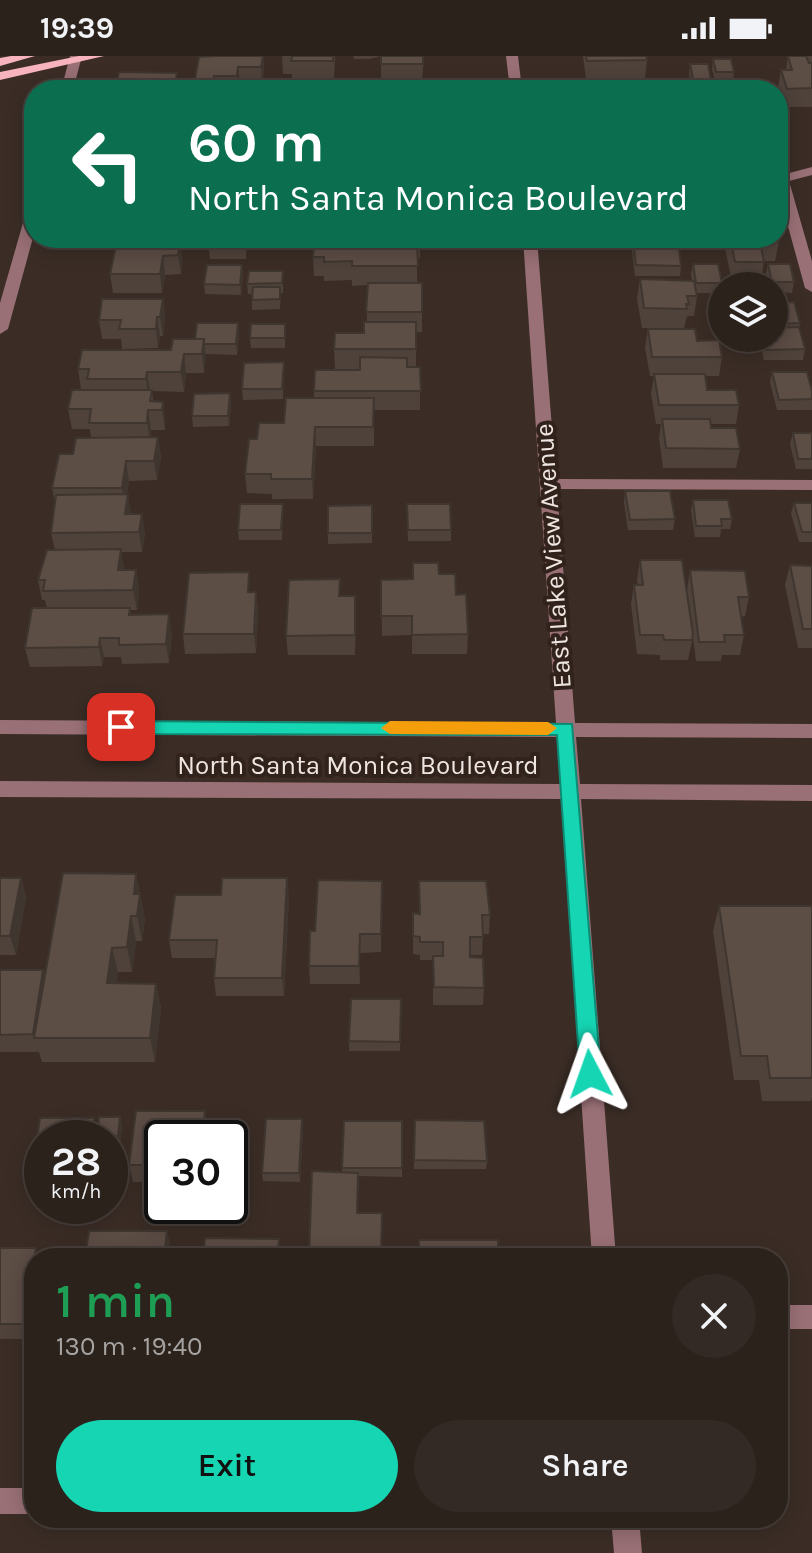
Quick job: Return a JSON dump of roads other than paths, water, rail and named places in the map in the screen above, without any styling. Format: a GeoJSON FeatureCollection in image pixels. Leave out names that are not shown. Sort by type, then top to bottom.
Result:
{"type":"FeatureCollection","features":[{"type":"Feature","properties":{"kind":"main road"},"geometry":{"type":"LineString","coordinates":[[0,62],[29,56]]}},
{"type":"Feature","properties":{"kind":"main road"},"geometry":{"type":"LineString","coordinates":[[0,76],[98,56]]}},
{"type":"Feature","properties":{"kind":"street"},"geometry":{"type":"LineString","coordinates":[[512,56],[515,80]]}},
{"type":"Feature","properties":{"kind":"street"},"geometry":{"type":"LineString","coordinates":[[70,80],[75,59]]}},
{"type":"Feature","properties":{"kind":"street"},"geometry":{"type":"LineString","coordinates":[[788,178],[812,171]]}},
{"type":"Feature","properties":{"kind":"street"},"geometry":{"type":"LineString","coordinates":[[788,207],[812,288]]}},
{"type":"Feature","properties":{"kind":"street"},"geometry":{"type":"LineString","coordinates":[[0,329],[24,244]]}},
{"type":"Feature","properties":{"kind":"street","name":"East Lake View Avenue"},"geometry":{"type":"LineString","coordinates":[[531,248],[603,1248]]}},
{"type":"Feature","properties":{"kind":"street"},"geometry":{"type":"LineString","coordinates":[[549,484],[812,485]]}},
{"type":"Feature","properties":{"kind":"street","name":"North Santa Monica Boulevard"},"geometry":{"type":"LineString","coordinates":[[0,727],[812,731]]}},
{"type":"Feature","properties":{"kind":"street","name":"North Santa Monica Boulevard"},"geometry":{"type":"LineString","coordinates":[[0,789],[812,793]]}},
{"type":"Feature","properties":{"kind":"street"},"geometry":{"type":"LineString","coordinates":[[788,1317],[812,1317]]}},
{"type":"Feature","properties":{"kind":"street"},"geometry":{"type":"LineString","coordinates":[[0,1501],[24,1501]]}},
{"type":"Feature","properties":{"kind":"street"},"geometry":{"type":"LineString","coordinates":[[626,1528],[628,1553]]}}]}
